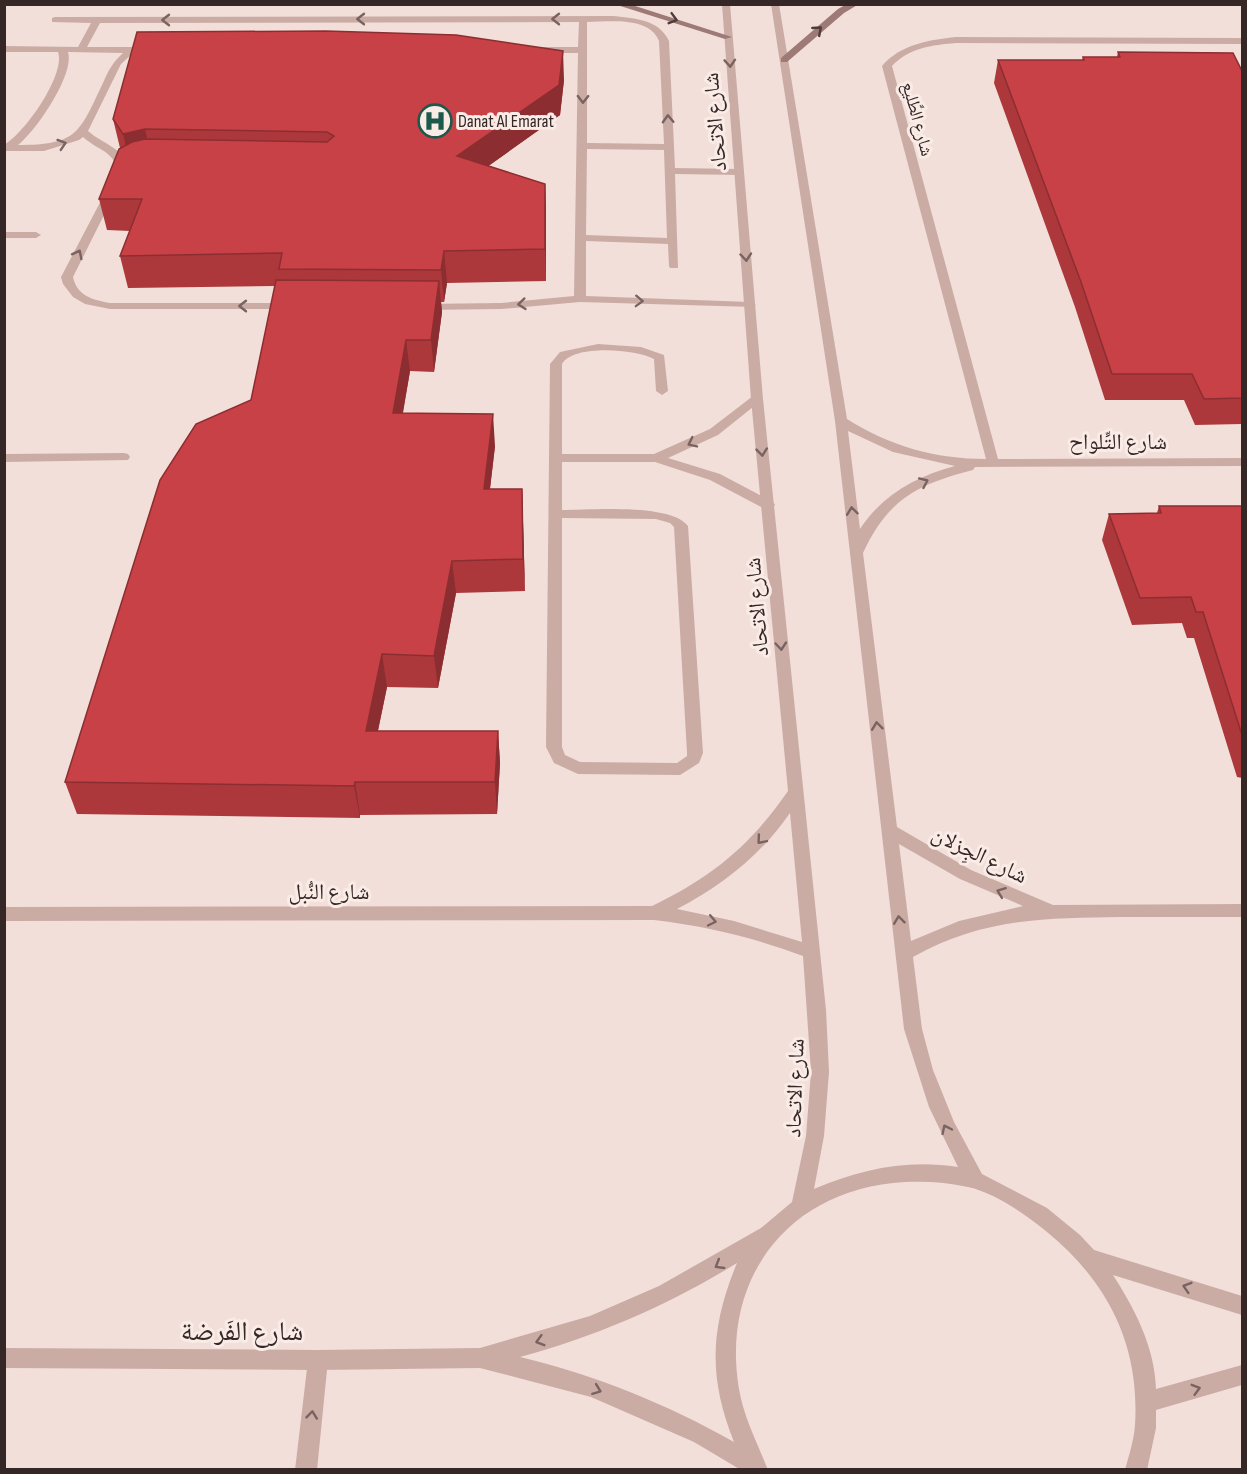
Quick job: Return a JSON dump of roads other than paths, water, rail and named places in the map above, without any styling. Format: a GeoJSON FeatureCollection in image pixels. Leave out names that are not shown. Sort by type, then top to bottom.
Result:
{"type":"FeatureCollection","features":[{"type":"Feature","properties":{"kind":"street"},"geometry":{"type":"LineString","coordinates":[[618,4],[728,37]]}},
{"type":"Feature","properties":{"kind":"street","name":"شارع الاتحاد"},"geometry":{"type":"LineString","coordinates":[[726,4],[757,399],[811,952],[820,1072],[815,1136],[801,1204]]}},
{"type":"Feature","properties":{"kind":"street"},"geometry":{"type":"LineString","coordinates":[[775,4],[841,421],[913,1029],[922,1067],[935,1104],[953,1143],[975,1180]]}},
{"type":"Feature","properties":{"kind":"street"},"geometry":{"type":"LineString","coordinates":[[784,60],[841,11],[855,4]]}},
{"type":"Feature","properties":{"kind":"street"},"geometry":{"type":"LineString","coordinates":[[580,299],[584,19]]}},
{"type":"Feature","properties":{"kind":"street"},"geometry":{"type":"LineString","coordinates":[[55,20],[584,19],[639,22],[650,26],[663,36],[674,267]]}},
{"type":"Feature","properties":{"kind":"street"},"geometry":{"type":"LineString","coordinates":[[81,50],[97,20]]}},
{"type":"Feature","properties":{"kind":"street","name":"شارع الطَّليع"},"geometry":{"type":"LineString","coordinates":[[993,462],[887,66],[892,59],[912,48],[956,40],[1242,41]]}},
{"type":"Feature","properties":{"kind":"street"},"geometry":{"type":"LineString","coordinates":[[6,148],[25,136],[36,123],[63,68],[65,58],[62,49]]}},
{"type":"Feature","properties":{"kind":"street"},"geometry":{"type":"LineString","coordinates":[[6,148],[56,146],[84,133],[117,63],[131,50]]}},
{"type":"Feature","properties":{"kind":"street"},"geometry":{"type":"LineString","coordinates":[[6,51],[167,50]]}},
{"type":"Feature","properties":{"kind":"street"},"geometry":{"type":"LineString","coordinates":[[536,50],[583,50]]}},
{"type":"Feature","properties":{"kind":"street"},"geometry":{"type":"LineString","coordinates":[[84,133],[117,154],[130,170],[118,177],[66,277],[73,292],[88,301],[110,306],[302,306]]}},
{"type":"Feature","properties":{"kind":"street"},"geometry":{"type":"LineString","coordinates":[[582,146],[669,147]]}},
{"type":"Feature","properties":{"kind":"street"},"geometry":{"type":"LineString","coordinates":[[670,171],[739,172]]}},
{"type":"Feature","properties":{"kind":"street"},"geometry":{"type":"LineString","coordinates":[[4,235],[36,235]]}},
{"type":"Feature","properties":{"kind":"street"},"geometry":{"type":"LineString","coordinates":[[581,238],[673,241]]}},
{"type":"Feature","properties":{"kind":"street"},"geometry":{"type":"LineString","coordinates":[[410,307],[501,306],[580,299],[750,305]]}},
{"type":"Feature","properties":{"kind":"street"},"geometry":{"type":"LineString","coordinates":[[555,514],[656,515],[675,520],[681,526],[695,753],[694,759],[680,769],[578,768],[559,759],[555,753],[555,514],[556,364],[564,354],[580,349],[638,348],[652,351],[660,357],[662,391]]}},
{"type":"Feature","properties":{"kind":"street"},"geometry":{"type":"LineString","coordinates":[[656,458],[714,432],[757,399]]}},
{"type":"Feature","properties":{"kind":"street","name":"شارع التِّلواح"},"geometry":{"type":"LineString","coordinates":[[841,421],[864,437],[892,449],[924,458],[959,463],[1242,462]]}},
{"type":"Feature","properties":{"kind":"street"},"geometry":{"type":"LineString","coordinates":[[4,458],[124,457]]}},
{"type":"Feature","properties":{"kind":"street"},"geometry":{"type":"LineString","coordinates":[[556,458],[656,458],[715,477],[768,505]]}},
{"type":"Feature","properties":{"kind":"street","name":"شارع التِّلواح"},"geometry":{"type":"LineString","coordinates":[[857,552],[870,525],[891,502],[919,484],[954,470],[993,462]]}},
{"type":"Feature","properties":{"kind":"street","name":"شارع النُّبل"},"geometry":{"type":"LineString","coordinates":[[654,913],[692,895],[726,873],[754,848],[777,821],[795,793]]}},
{"type":"Feature","properties":{"kind":"street","name":"شارع الجِزلان"},"geometry":{"type":"LineString","coordinates":[[889,830],[950,869],[984,885],[1056,911]]}},
{"type":"Feature","properties":{"kind":"street","name":"شارع الجِزلان"},"geometry":{"type":"LineString","coordinates":[[903,954],[930,939],[970,925],[1023,913],[1242,910]]}},
{"type":"Feature","properties":{"kind":"street","name":"شارع النُّبل"},"geometry":{"type":"LineString","coordinates":[[4,914],[654,913],[694,917],[733,925],[811,952]]}},
{"type":"Feature","properties":{"kind":"street"},"geometry":{"type":"LineString","coordinates":[[756,1467],[733,1415],[724,1364],[728,1316],[743,1271],[768,1233],[801,1204],[844,1183],[891,1172],[940,1173],[975,1180],[1028,1205],[1061,1229],[1092,1259],[1121,1302],[1141,1350],[1149,1402],[1143,1449],[1136,1470]]}},
{"type":"Feature","properties":{"kind":"street","name":"شارع الفَرضة"},"geometry":{"type":"LineString","coordinates":[[480,1358],[544,1341],[604,1320],[718,1266],[768,1233]]}},
{"type":"Feature","properties":{"kind":"street"},"geometry":{"type":"LineString","coordinates":[[1092,1259],[1242,1305]]}},
{"type":"Feature","properties":{"kind":"street","name":"شارع الفَرضة"},"geometry":{"type":"LineString","coordinates":[[4,1358],[318,1360],[480,1358],[591,1387],[690,1430],[756,1467]]}},
{"type":"Feature","properties":{"kind":"street"},"geometry":{"type":"LineString","coordinates":[[306,1470],[318,1360]]}},
{"type":"Feature","properties":{"kind":"street"},"geometry":{"type":"LineString","coordinates":[[1149,1402],[1242,1375]]}},
{"type":"Feature","properties":{"kind":"place","name":"Danat Al Emarat"},"geometry":{"type":"Point","coordinates":[435,121]}}]}
